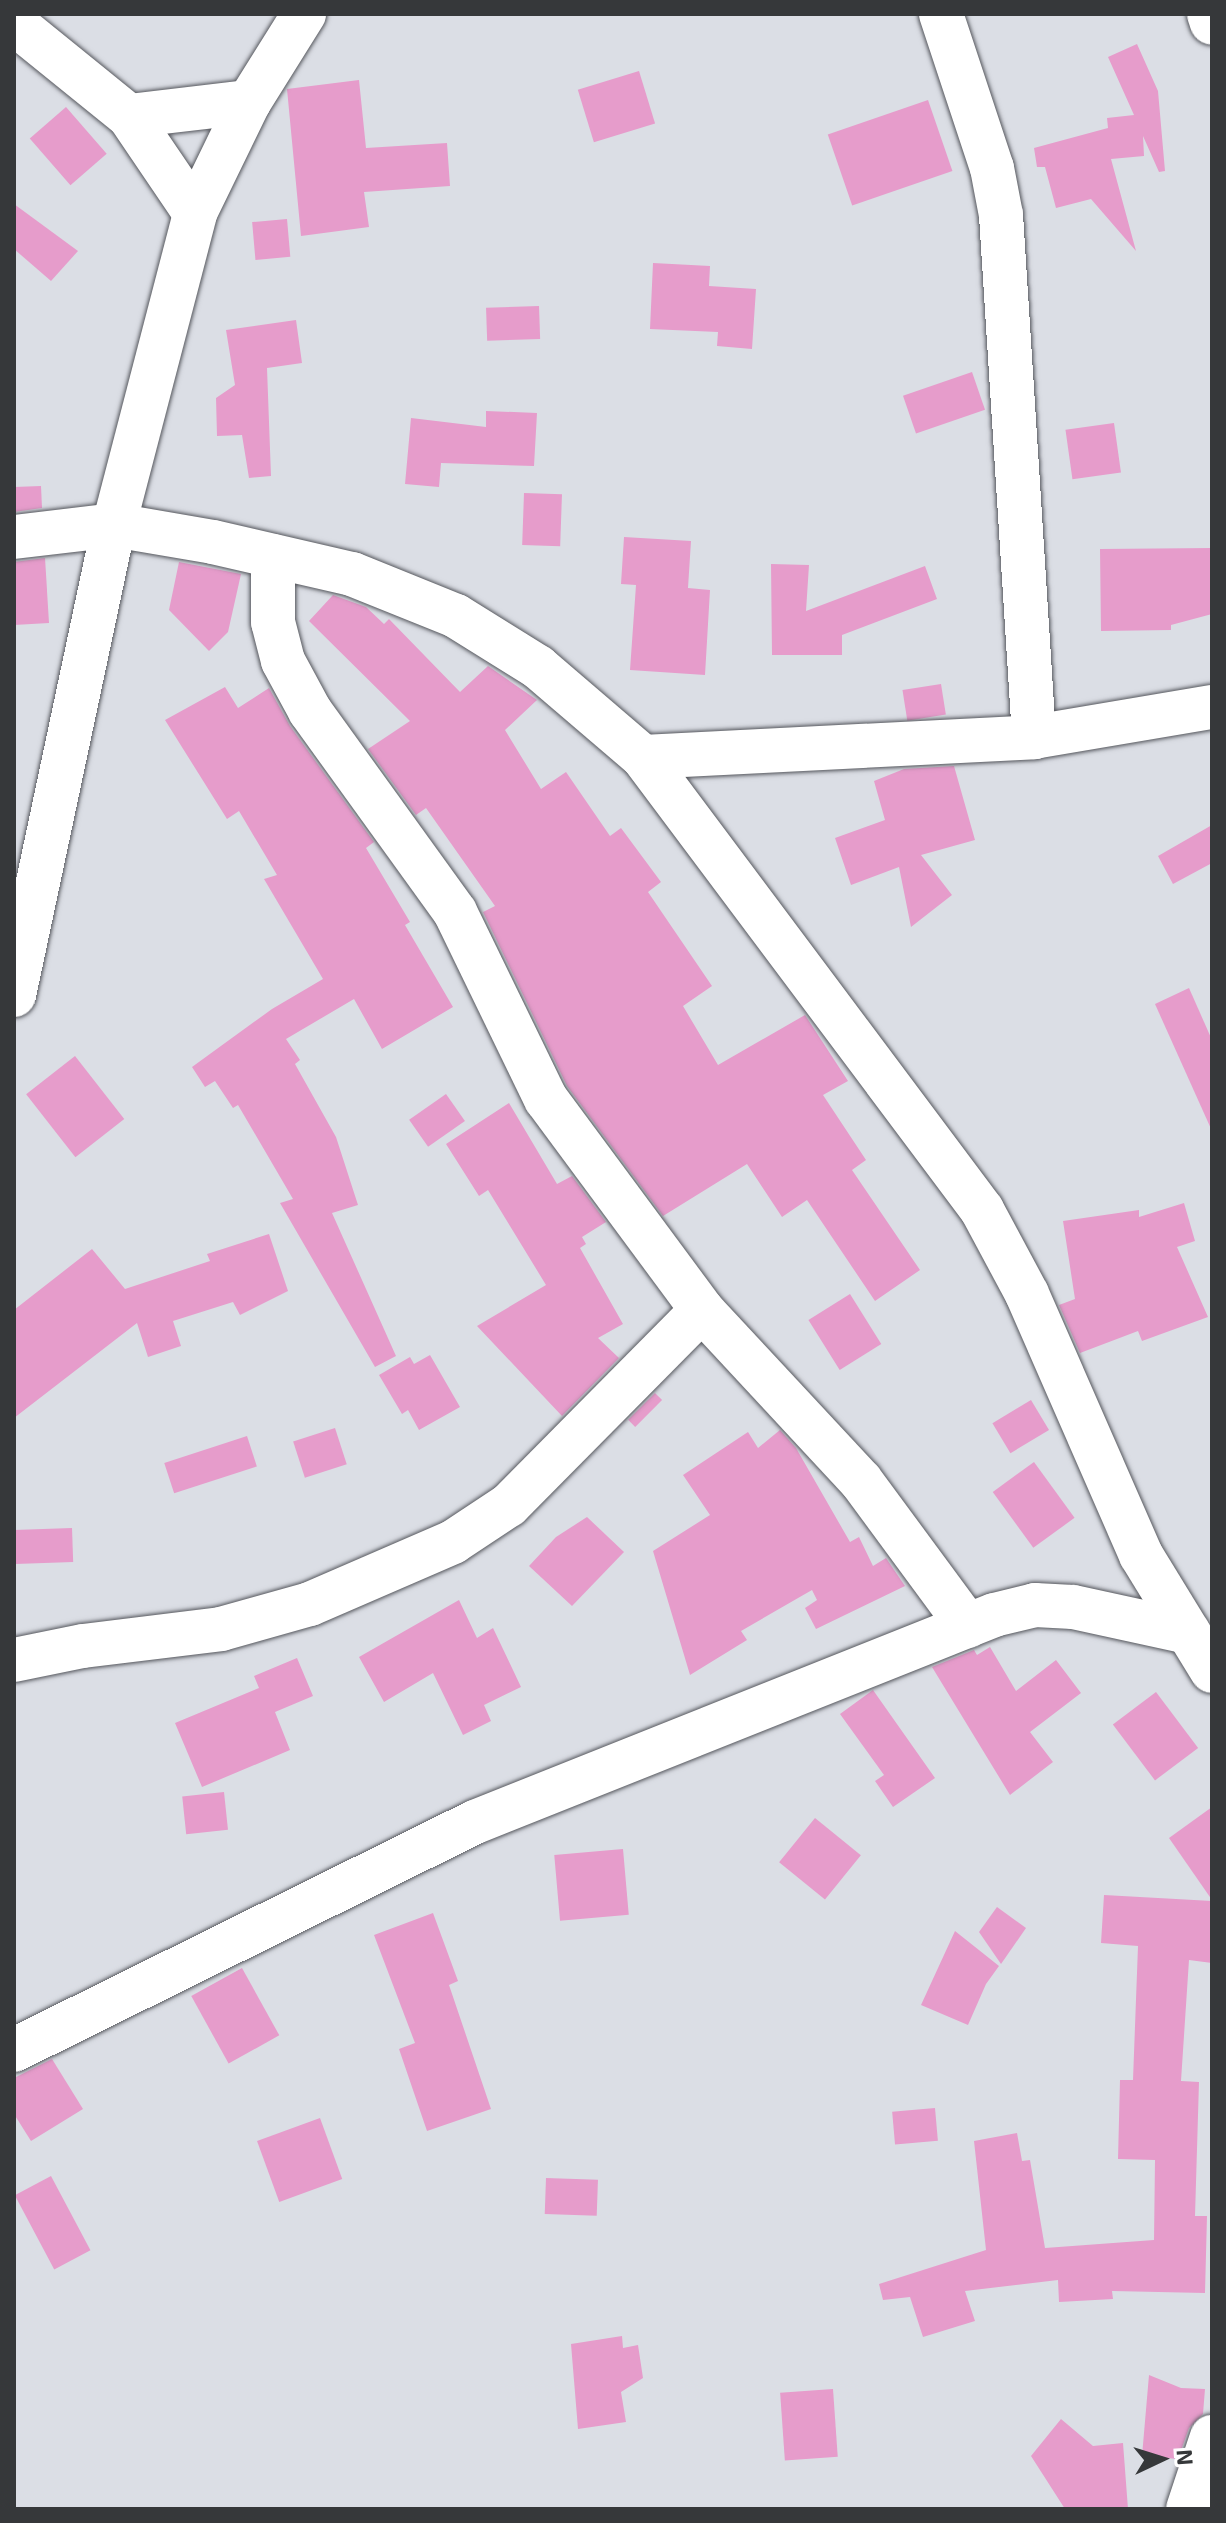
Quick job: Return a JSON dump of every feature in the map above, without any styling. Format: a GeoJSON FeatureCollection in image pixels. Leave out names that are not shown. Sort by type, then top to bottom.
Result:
{"type":"FeatureCollection","features":[{"type":"Feature","properties":{"kind":"street"},"geometry":{"type":"LineString","coordinates":[[14,995],[114,525],[195,213],[249,102],[304,14]]}},
{"type":"Feature","properties":{"kind":"street"},"geometry":{"type":"LineString","coordinates":[[941,14],[992,168],[1001,215],[1034,737]]}},
{"type":"Feature","properties":{"kind":"street"},"geometry":{"type":"LineString","coordinates":[[1209,14],[1212,23]]}},
{"type":"Feature","properties":{"kind":"street"},"geometry":{"type":"LineString","coordinates":[[14,23],[129,116],[195,213]]}},
{"type":"Feature","properties":{"kind":"street"},"geometry":{"type":"LineString","coordinates":[[129,116],[249,102]]}},
{"type":"Feature","properties":{"kind":"street"},"geometry":{"type":"LineString","coordinates":[[14,537],[114,525],[352,574],[456,616],[538,667],[643,757],[982,1210],[1027,1294],[1141,1555],[1212,1671]]}},
{"type":"Feature","properties":{"kind":"street"},"geometry":{"type":"LineString","coordinates":[[273,556],[273,622],[283,661],[310,711],[455,912],[546,1099],[702,1310],[861,1481],[968,1626]]}},
{"type":"Feature","properties":{"kind":"street"},"geometry":{"type":"LineString","coordinates":[[643,757],[1034,737],[1212,707]]}},
{"type":"Feature","properties":{"kind":"street"},"geometry":{"type":"LineString","coordinates":[[14,1660],[83,1646],[221,1629],[310,1604],[453,1542],[509,1505],[702,1310]]}},
{"type":"Feature","properties":{"kind":"street"},"geometry":{"type":"LineString","coordinates":[[14,2050],[475,1822],[968,1626],[1035,1605],[1073,1607],[1188,1632]]}},
{"type":"Feature","properties":{"kind":"street"},"geometry":{"type":"LineString","coordinates":[[1188,2509],[1212,2437]]}},
{"type":"Feature","properties":{"kind":"building"},"geometry":{"type":"Polygon","coordinates":[[[1137,44],[1158,91],[1165,171],[1159,172],[1143,136],[1144,156],[1111,159],[1136,251],[1091,199],[1056,208],[1045,167],[1037,167],[1034,148],[1108,128],[1107,118],[1134,115],[1108,57],[1137,44]]]}},
{"type":"Feature","properties":{"kind":"building"},"geometry":{"type":"Polygon","coordinates":[[[639,71],[655,124],[594,142],[578,90],[639,71]]]}},
{"type":"Feature","properties":{"kind":"building"},"geometry":{"type":"Polygon","coordinates":[[[359,80],[366,148],[447,143],[450,186],[364,192],[369,227],[301,236],[287,89],[359,80]]]}},
{"type":"Feature","properties":{"kind":"building"},"geometry":{"type":"Polygon","coordinates":[[[928,100],[952,171],[852,205],[828,135],[928,100]]]}},
{"type":"Feature","properties":{"kind":"building"},"geometry":{"type":"Polygon","coordinates":[[[66,107],[107,154],[70,185],[30,138],[66,107]]]}},
{"type":"Feature","properties":{"kind":"building"},"geometry":{"type":"Polygon","coordinates":[[[14,204],[78,251],[51,281],[14,249],[14,204]]]}},
{"type":"Feature","properties":{"kind":"building"},"geometry":{"type":"Polygon","coordinates":[[[287,219],[290,257],[255,260],[252,222],[287,219]]]}},
{"type":"Feature","properties":{"kind":"building"},"geometry":{"type":"Polygon","coordinates":[[[653,263],[710,266],[709,286],[756,289],[752,349],[717,346],[718,332],[650,329],[653,263]]]}},
{"type":"Feature","properties":{"kind":"building"},"geometry":{"type":"Polygon","coordinates":[[[539,306],[540,339],[487,341],[486,308],[539,306]]]}},
{"type":"Feature","properties":{"kind":"building"},"geometry":{"type":"Polygon","coordinates":[[[296,320],[302,363],[267,368],[271,476],[249,478],[242,435],[217,436],[216,398],[235,385],[226,330],[296,320]]]}},
{"type":"Feature","properties":{"kind":"building"},"geometry":{"type":"Polygon","coordinates":[[[972,372],[985,410],[916,434],[903,396],[972,372]]]}},
{"type":"Feature","properties":{"kind":"building"},"geometry":{"type":"Polygon","coordinates":[[[486,411],[537,413],[534,466],[441,463],[439,487],[405,484],[411,418],[486,427],[486,411]]]}},
{"type":"Feature","properties":{"kind":"building"},"geometry":{"type":"Polygon","coordinates":[[[1114,423],[1121,473],[1072,479],[1065,430],[1114,423]]]}},
{"type":"Feature","properties":{"kind":"building"},"geometry":{"type":"Polygon","coordinates":[[[41,486],[42,508],[14,512],[14,487],[41,486]]]}},
{"type":"Feature","properties":{"kind":"building"},"geometry":{"type":"Polygon","coordinates":[[[524,493],[562,494],[560,546],[522,545],[524,493]]]}},
{"type":"Feature","properties":{"kind":"building"},"geometry":{"type":"Polygon","coordinates":[[[624,537],[691,541],[688,588],[710,590],[705,675],[630,670],[636,585],[621,584],[624,537]]]}},
{"type":"Feature","properties":{"kind":"building"},"geometry":{"type":"Polygon","coordinates":[[[1212,548],[1212,614],[1171,625],[1171,630],[1101,631],[1100,549],[1212,548]]]}},
{"type":"Feature","properties":{"kind":"building"},"geometry":{"type":"Polygon","coordinates":[[[45,558],[49,623],[14,625],[14,562],[45,558]]]}},
{"type":"Feature","properties":{"kind":"building"},"geometry":{"type":"Polygon","coordinates":[[[179,562],[241,574],[228,632],[209,651],[169,610],[179,562]]]}},
{"type":"Feature","properties":{"kind":"building"},"geometry":{"type":"Polygon","coordinates":[[[771,564],[809,565],[806,611],[925,566],[937,599],[842,635],[842,655],[772,655],[771,564]]]}},
{"type":"Feature","properties":{"kind":"building"},"geometry":{"type":"Polygon","coordinates":[[[333,595],[366,607],[384,624],[389,619],[460,692],[488,666],[537,700],[505,730],[541,789],[566,772],[610,836],[621,828],[661,882],[648,892],[712,986],[683,1006],[718,1065],[805,1015],[848,1081],[823,1095],[866,1160],[852,1170],[920,1270],[875,1301],[807,1200],[782,1217],[747,1164],[663,1216],[567,1086],[483,912],[495,906],[426,808],[416,815],[368,749],[410,721],[309,621],[333,595]]]}},
{"type":"Feature","properties":{"kind":"building"},"geometry":{"type":"Polygon","coordinates":[[[941,684],[946,715],[907,721],[902,690],[941,684]]]}},
{"type":"Feature","properties":{"kind":"building"},"geometry":{"type":"Polygon","coordinates":[[[225,687],[238,708],[269,688],[290,726],[374,842],[366,848],[410,922],[405,925],[453,1007],[382,1049],[354,999],[286,1039],[300,1060],[295,1064],[336,1137],[358,1205],[332,1213],[396,1356],[375,1367],[280,1203],[293,1199],[238,1105],[233,1108],[215,1081],[205,1087],[192,1067],[272,1009],[323,979],[264,879],[277,875],[239,811],[227,819],[165,720],[225,687]]]}},
{"type":"Feature","properties":{"kind":"building"},"geometry":{"type":"Polygon","coordinates":[[[954,766],[975,840],[921,855],[952,895],[911,927],[899,867],[851,885],[835,838],[885,820],[874,781],[904,769],[954,766]]]}},
{"type":"Feature","properties":{"kind":"building"},"geometry":{"type":"Polygon","coordinates":[[[1212,825],[1212,863],[1173,884],[1158,856],[1212,825]]]}},
{"type":"Feature","properties":{"kind":"building"},"geometry":{"type":"Polygon","coordinates":[[[1189,988],[1212,1040],[1212,1131],[1155,1004],[1189,988]]]}},
{"type":"Feature","properties":{"kind":"building"},"geometry":{"type":"Polygon","coordinates":[[[75,1056],[124,1119],[75,1157],[26,1094],[75,1056]]]}},
{"type":"Feature","properties":{"kind":"building"},"geometry":{"type":"Polygon","coordinates":[[[446,1094],[465,1121],[428,1147],[409,1120],[446,1094]]]}},
{"type":"Feature","properties":{"kind":"building"},"geometry":{"type":"Polygon","coordinates":[[[509,1103],[557,1184],[572,1176],[606,1222],[582,1237],[586,1244],[580,1248],[623,1324],[598,1338],[619,1358],[562,1416],[477,1326],[546,1285],[488,1190],[479,1196],[446,1144],[509,1103]]]}},
{"type":"Feature","properties":{"kind":"building"},"geometry":{"type":"Polygon","coordinates":[[[1184,1203],[1195,1241],[1177,1247],[1208,1317],[1142,1341],[1138,1331],[1080,1353],[1059,1305],[1075,1299],[1063,1221],[1139,1210],[1139,1217],[1184,1203]]]}},
{"type":"Feature","properties":{"kind":"building"},"geometry":{"type":"Polygon","coordinates":[[[269,1234],[288,1291],[240,1315],[233,1302],[173,1321],[181,1346],[148,1357],[137,1323],[14,1418],[14,1310],[92,1249],[125,1289],[210,1261],[207,1254],[269,1234]]]}},
{"type":"Feature","properties":{"kind":"building"},"geometry":{"type":"Polygon","coordinates":[[[850,1294],[881,1344],[840,1370],[808,1320],[850,1294]]]}},
{"type":"Feature","properties":{"kind":"building"},"geometry":{"type":"Polygon","coordinates":[[[430,1355],[460,1407],[419,1430],[408,1410],[402,1414],[379,1375],[410,1357],[414,1364],[430,1355]]]}},
{"type":"Feature","properties":{"kind":"building"},"geometry":{"type":"Polygon","coordinates":[[[655,1393],[662,1400],[635,1427],[628,1420],[655,1393]]]}},
{"type":"Feature","properties":{"kind":"building"},"geometry":{"type":"Polygon","coordinates":[[[1031,1400],[1049,1430],[1010,1453],[992,1423],[1031,1400]]]}},
{"type":"Feature","properties":{"kind":"building"},"geometry":{"type":"Polygon","coordinates":[[[335,1428],[347,1464],[305,1478],[293,1442],[335,1428]]]}},
{"type":"Feature","properties":{"kind":"building"},"geometry":{"type":"Polygon","coordinates":[[[780,1430],[796,1448],[850,1542],[859,1537],[873,1566],[886,1558],[905,1586],[816,1629],[805,1608],[817,1600],[812,1590],[741,1631],[747,1640],[690,1675],[653,1551],[710,1515],[683,1475],[748,1432],[758,1448],[780,1430]]]}},
{"type":"Feature","properties":{"kind":"building"},"geometry":{"type":"Polygon","coordinates":[[[247,1436],[257,1466],[174,1493],[164,1463],[247,1436]]]}},
{"type":"Feature","properties":{"kind":"building"},"geometry":{"type":"Polygon","coordinates":[[[1034,1462],[1075,1518],[1033,1548],[993,1492],[1034,1462]]]}},
{"type":"Feature","properties":{"kind":"building"},"geometry":{"type":"Polygon","coordinates":[[[587,1517],[624,1552],[572,1606],[529,1566],[556,1537],[587,1517]]]}},
{"type":"Feature","properties":{"kind":"building"},"geometry":{"type":"Polygon","coordinates":[[[72,1528],[73,1562],[15,1564],[14,1530],[72,1528]]]}},
{"type":"Feature","properties":{"kind":"building"},"geometry":{"type":"Polygon","coordinates":[[[459,1600],[477,1638],[493,1628],[521,1687],[484,1705],[491,1721],[463,1735],[433,1673],[384,1702],[359,1657],[459,1600]]]}},
{"type":"Feature","properties":{"kind":"building"},"geometry":{"type":"Polygon","coordinates":[[[990,1647],[1016,1691],[1056,1660],[1081,1693],[1030,1732],[1053,1762],[1010,1795],[932,1667],[974,1650],[977,1655],[990,1647]]]}},
{"type":"Feature","properties":{"kind":"building"},"geometry":{"type":"Polygon","coordinates":[[[297,1658],[313,1696],[275,1712],[290,1750],[202,1787],[175,1723],[259,1688],[254,1676],[297,1658]]]}},
{"type":"Feature","properties":{"kind":"building"},"geometry":{"type":"Polygon","coordinates":[[[873,1690],[935,1778],[893,1807],[875,1781],[884,1775],[840,1714],[873,1690]]]}},
{"type":"Feature","properties":{"kind":"building"},"geometry":{"type":"Polygon","coordinates":[[[1156,1692],[1198,1748],[1155,1780],[1113,1724],[1156,1692]]]}},
{"type":"Feature","properties":{"kind":"building"},"geometry":{"type":"Polygon","coordinates":[[[224,1792],[228,1830],[186,1834],[182,1796],[224,1792]]]}},
{"type":"Feature","properties":{"kind":"building"},"geometry":{"type":"Polygon","coordinates":[[[1212,1807],[1212,1900],[1169,1838],[1212,1807]]]}},
{"type":"Feature","properties":{"kind":"building"},"geometry":{"type":"Polygon","coordinates":[[[815,1818],[861,1855],[825,1899],[779,1862],[815,1818]]]}},
{"type":"Feature","properties":{"kind":"building"},"geometry":{"type":"Polygon","coordinates":[[[623,1849],[629,1915],[560,1921],[554,1855],[623,1849]]]}},
{"type":"Feature","properties":{"kind":"building"},"geometry":{"type":"Polygon","coordinates":[[[1104,1895],[1212,1901],[1212,1963],[1189,1960],[1181,2081],[1199,2082],[1195,2216],[1207,2216],[1205,2293],[1112,2291],[1113,2299],[1059,2302],[1058,2280],[965,2291],[975,2321],[923,2337],[910,2297],[883,2300],[879,2284],[986,2250],[974,2141],[1017,2133],[1022,2161],[1030,2160],[1045,2248],[1154,2240],[1155,2160],[1118,2159],[1120,2080],[1133,2080],[1138,1946],[1101,1943],[1104,1895]]]}},
{"type":"Feature","properties":{"kind":"building"},"geometry":{"type":"Polygon","coordinates":[[[997,1907],[1026,1928],[1001,1964],[979,1932],[997,1907]]]}},
{"type":"Feature","properties":{"kind":"building"},"geometry":{"type":"Polygon","coordinates":[[[433,1913],[458,1981],[449,1985],[491,2109],[427,2131],[399,2049],[415,2043],[374,1935],[433,1913]]]}},
{"type":"Feature","properties":{"kind":"building"},"geometry":{"type":"Polygon","coordinates":[[[955,1931],[999,1966],[986,1984],[968,2025],[921,2005],[955,1931]]]}},
{"type":"Feature","properties":{"kind":"building"},"geometry":{"type":"Polygon","coordinates":[[[242,1968],[279,2035],[229,2063],[191,1996],[242,1968]]]}},
{"type":"Feature","properties":{"kind":"building"},"geometry":{"type":"Polygon","coordinates":[[[52,2059],[83,2109],[31,2141],[14,2114],[14,2078],[52,2059]]]}},
{"type":"Feature","properties":{"kind":"building"},"geometry":{"type":"Polygon","coordinates":[[[935,2108],[938,2141],[895,2145],[892,2112],[935,2108]]]}},
{"type":"Feature","properties":{"kind":"building"},"geometry":{"type":"Polygon","coordinates":[[[320,2118],[342,2179],[279,2202],[257,2141],[320,2118]]]}},
{"type":"Feature","properties":{"kind":"building"},"geometry":{"type":"Polygon","coordinates":[[[51,2176],[90,2250],[54,2269],[15,2195],[51,2176]]]}},
{"type":"Feature","properties":{"kind":"building"},"geometry":{"type":"Polygon","coordinates":[[[546,2178],[598,2180],[597,2216],[545,2214],[546,2178]]]}},
{"type":"Feature","properties":{"kind":"building"},"geometry":{"type":"Polygon","coordinates":[[[622,2336],[623,2348],[638,2345],[643,2378],[621,2392],[626,2422],[578,2429],[571,2344],[622,2336]]]}},
{"type":"Feature","properties":{"kind":"building"},"geometry":{"type":"Polygon","coordinates":[[[1149,2375],[1181,2388],[1205,2389],[1203,2414],[1189,2428],[1178,2459],[1142,2456],[1149,2375]]]}},
{"type":"Feature","properties":{"kind":"building"},"geometry":{"type":"Polygon","coordinates":[[[833,2389],[838,2457],[785,2461],[780,2393],[833,2389]]]}},
{"type":"Feature","properties":{"kind":"building"},"geometry":{"type":"Polygon","coordinates":[[[1061,2419],[1093,2446],[1123,2443],[1128,2509],[1065,2509],[1031,2456],[1061,2419]]]}}]}
